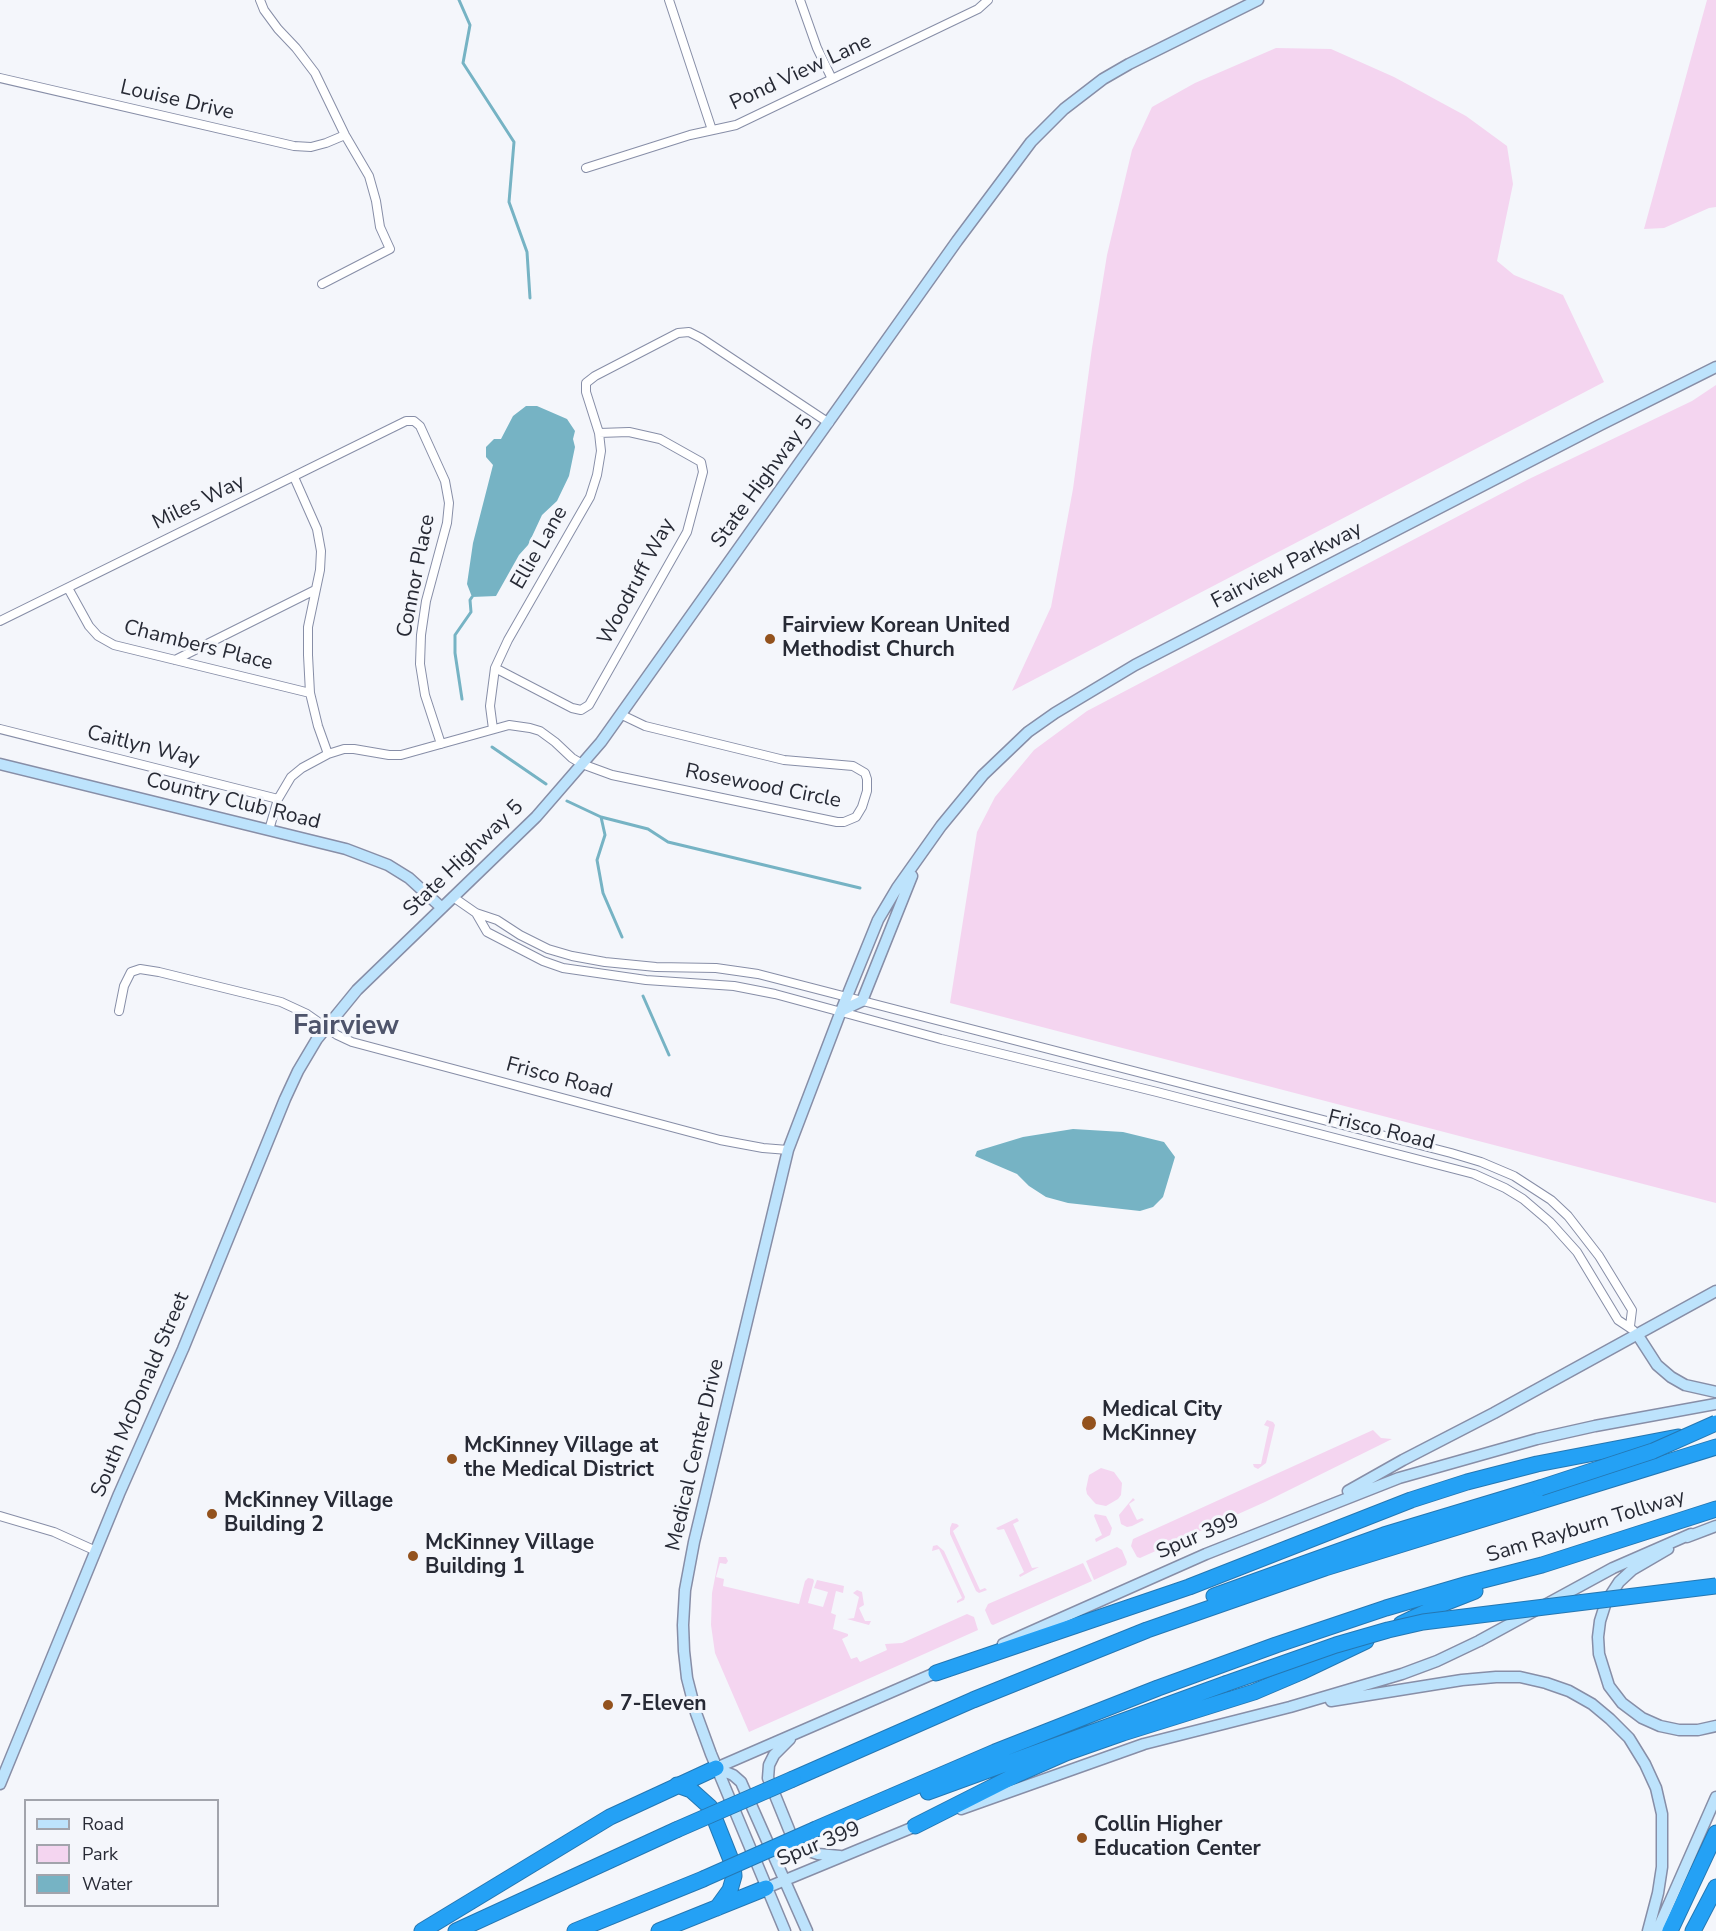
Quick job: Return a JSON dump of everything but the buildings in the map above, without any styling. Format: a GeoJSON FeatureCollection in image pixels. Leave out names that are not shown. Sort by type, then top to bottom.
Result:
{"type":"FeatureCollection","features":[{"type":"Feature","properties":{"kind":"highway"},"geometry":{"type":"LineString","coordinates":[[1147,1630],[1198,1602],[1248,1583],[1384,1535],[1540,1488],[1653,1450],[1716,1424]]}},
{"type":"Feature","properties":{"kind":"highway"},"geometry":{"type":"LineString","coordinates":[[936,1673],[1189,1587],[1370,1516],[1467,1482],[1537,1464],[1716,1430]]}},
{"type":"Feature","properties":{"kind":"highway"},"geometry":{"type":"LineString","coordinates":[[456,1931],[676,1830],[973,1700],[1147,1630],[1324,1568],[1716,1446]]}},
{"type":"Feature","properties":{"kind":"highway","name":"Sam Rayburn Tollway"},"geometry":{"type":"LineString","coordinates":[[848,1817],[995,1752],[1158,1688],[1336,1624],[1468,1584],[1542,1565],[1716,1509]]}},
{"type":"Feature","properties":{"kind":"highway"},"geometry":{"type":"LineString","coordinates":[[915,1826],[1066,1753],[1254,1692],[1447,1602],[1542,1565]]}},
{"type":"Feature","properties":{"kind":"highway"},"geometry":{"type":"LineString","coordinates":[[575,1931],[816,1829],[887,1806],[1336,1645],[1423,1622],[1716,1586]]}},
{"type":"Feature","properties":{"kind":"highway"},"geometry":{"type":"LineString","coordinates":[[423,1931],[624,1809],[716,1768]]}},
{"type":"Feature","properties":{"kind":"highway"},"geometry":{"type":"LineString","coordinates":[[677,1785],[691,1790],[710,1807],[733,1864],[734,1876],[730,1890],[717,1908]]}},
{"type":"Feature","properties":{"kind":"highway"},"geometry":{"type":"LineString","coordinates":[[1670,1931],[1716,1833]]}},
{"type":"Feature","properties":{"kind":"highway"},"geometry":{"type":"LineString","coordinates":[[1693,1931],[1716,1887]]}},
{"type":"Feature","properties":{"kind":"highway"},"geometry":{"type":"LineString","coordinates":[[659,1931],[766,1888]]}},
{"type":"Feature","properties":{"kind":"main road","name":"State Highway 5"},"geometry":{"type":"LineString","coordinates":[[327,1026],[363,983],[536,817],[622,715],[654,666],[1021,154],[1054,118],[1090,87],[1117,70],[1258,0]]}},
{"type":"Feature","properties":{"kind":"main road","name":"Fairview Parkway"},"geometry":{"type":"LineString","coordinates":[[788,1150],[878,920],[897,888],[946,819],[983,775],[1028,732],[1082,696],[1136,665],[1716,367]]}},
{"type":"Feature","properties":{"kind":"main road","name":"Country Club Road"},"geometry":{"type":"LineString","coordinates":[[0,764],[346,849],[388,865],[409,878],[442,908]]}},
{"type":"Feature","properties":{"kind":"main road","name":"Fairview Parkway"},"geometry":{"type":"LineString","coordinates":[[862,1001],[920,857]]}},
{"type":"Feature","properties":{"kind":"main road"},"geometry":{"type":"LineString","coordinates":[[841,1011],[862,1001]]}},
{"type":"Feature","properties":{"kind":"main road","name":"South McDonald Street"},"geometry":{"type":"LineString","coordinates":[[0,1784],[4,1764],[179,1359],[285,1099],[298,1071],[327,1026]]}},
{"type":"Feature","properties":{"kind":"main road","name":"Medical Center Drive"},"geometry":{"type":"LineString","coordinates":[[785,1931],[699,1724],[687,1678],[683,1625],[690,1559],[788,1150]]}},
{"type":"Feature","properties":{"kind":"main road"},"geometry":{"type":"LineString","coordinates":[[1310,1512],[1403,1460],[1484,1419],[1633,1330],[1716,1291]]}},
{"type":"Feature","properties":{"kind":"main road"},"geometry":{"type":"LineString","coordinates":[[1633,1330],[1657,1365],[1671,1377],[1702,1391],[1716,1392]]}},
{"type":"Feature","properties":{"kind":"main road","name":"Spur 399"},"geometry":{"type":"LineString","coordinates":[[716,1768],[1206,1554],[1399,1478],[1504,1447],[1595,1426],[1716,1404]]}},
{"type":"Feature","properties":{"kind":"main road"},"geometry":{"type":"LineString","coordinates":[[1716,1526],[1691,1534],[1632,1570],[1618,1582],[1606,1602],[1600,1622],[1599,1654],[1609,1686],[1622,1703],[1642,1718],[1660,1726],[1678,1730],[1698,1730],[1716,1726]]}},
{"type":"Feature","properties":{"kind":"main road","name":"Spur 399"},"geometry":{"type":"LineString","coordinates":[[766,1888],[915,1826],[1144,1744],[1290,1707],[1381,1681],[1437,1661],[1479,1641],[1613,1568],[1691,1534]]}},
{"type":"Feature","properties":{"kind":"main road"},"geometry":{"type":"LineString","coordinates":[[1290,1707],[1462,1680],[1496,1677],[1520,1677],[1546,1683],[1569,1691],[1592,1704],[1629,1738],[1656,1788],[1662,1814],[1662,1867],[1648,1931]]}},
{"type":"Feature","properties":{"kind":"main road"},"geometry":{"type":"LineString","coordinates":[[795,1734],[774,1755],[769,1765],[768,1778],[792,1836],[804,1850],[843,1857]]}},
{"type":"Feature","properties":{"kind":"main road"},"geometry":{"type":"LineString","coordinates":[[716,1768],[733,1774],[741,1782],[807,1931]]}},
{"type":"Feature","properties":{"kind":"main road"},"geometry":{"type":"LineString","coordinates":[[1657,1931],[1716,1797]]}},
{"type":"Feature","properties":{"kind":"street"},"geometry":{"type":"LineString","coordinates":[[260,0],[264,10],[278,29],[315,73],[345,135],[369,176],[380,227],[390,249],[322,284]]}},
{"type":"Feature","properties":{"kind":"street"},"geometry":{"type":"LineString","coordinates":[[669,0],[712,130]]}},
{"type":"Feature","properties":{"kind":"street"},"geometry":{"type":"LineString","coordinates":[[800,0],[817,48],[832,79]]}},
{"type":"Feature","properties":{"kind":"street","name":"Pond View Lane"},"geometry":{"type":"LineString","coordinates":[[586,168],[690,135],[736,125],[978,9],[988,0]]}},
{"type":"Feature","properties":{"kind":"street","name":"Louise Drive"},"geometry":{"type":"LineString","coordinates":[[0,78],[294,146],[311,147],[345,135]]}},
{"type":"Feature","properties":{"kind":"street","name":"Ellie Lane"},"geometry":{"type":"LineString","coordinates":[[492,729],[489,706],[495,668],[508,640],[590,497],[597,475],[601,451],[599,433],[586,392],[586,383],[595,376],[678,333],[689,332],[829,423]]}},
{"type":"Feature","properties":{"kind":"street","name":"Miles Way"},"geometry":{"type":"LineString","coordinates":[[0,621],[406,421],[414,421]]}},
{"type":"Feature","properties":{"kind":"street","name":"Connor Place"},"geometry":{"type":"LineString","coordinates":[[414,421],[420,426],[445,481],[448,503],[447,523],[426,601],[420,664],[425,695],[441,744]]}},
{"type":"Feature","properties":{"kind":"street","name":"Woodruff Way"},"geometry":{"type":"LineString","coordinates":[[495,668],[572,708],[581,710],[589,705],[687,532],[703,472],[701,462],[660,439],[629,432],[599,433]]}},
{"type":"Feature","properties":{"kind":"street"},"geometry":{"type":"LineString","coordinates":[[294,477],[317,529],[321,551],[320,570],[308,627],[308,655],[310,693],[328,754]]}},
{"type":"Feature","properties":{"kind":"street","name":"Chambers Place"},"geometry":{"type":"LineString","coordinates":[[68,588],[89,626],[98,636],[114,645],[310,693]]}},
{"type":"Feature","properties":{"kind":"street"},"geometry":{"type":"LineString","coordinates":[[175,660],[315,590]]}},
{"type":"Feature","properties":{"kind":"street","name":"Rosewood Circle"},"geometry":{"type":"LineString","coordinates":[[582,764],[612,775],[837,822],[856,817],[862,807],[867,791],[867,779],[865,773],[853,766],[784,760],[645,726],[622,715]]}},
{"type":"Feature","properties":{"kind":"street"},"geometry":{"type":"LineString","coordinates":[[269,830],[278,799],[291,777],[302,768],[328,754],[344,749],[354,748],[401,754],[509,725],[540,731],[582,764]]}},
{"type":"Feature","properties":{"kind":"street","name":"Caitlyn Way"},"geometry":{"type":"LineString","coordinates":[[0,729],[278,799]]}},
{"type":"Feature","properties":{"kind":"street"},"geometry":{"type":"LineString","coordinates":[[453,897],[476,913],[497,920],[548,949],[572,956],[656,967],[716,968],[758,974],[1481,1162],[1514,1176],[1551,1200],[1568,1216],[1599,1256],[1632,1310],[1633,1330]]}},
{"type":"Feature","properties":{"kind":"street","name":"Frisco Road"},"geometry":{"type":"LineString","coordinates":[[476,913],[487,932],[543,961],[563,968],[655,980],[734,986],[776,994],[1474,1174],[1523,1199],[1556,1228],[1586,1265],[1618,1320],[1633,1330]]}},
{"type":"Feature","properties":{"kind":"street"},"geometry":{"type":"LineString","coordinates":[[655,980],[656,967]]}},
{"type":"Feature","properties":{"kind":"street","name":"Frisco Road"},"geometry":{"type":"LineString","coordinates":[[119,1011],[124,986],[131,972],[140,969],[159,972],[281,1002],[307,1014],[337,1035],[362,1045],[720,1140],[788,1150]]}},
{"type":"Feature","properties":{"kind":"street"},"geometry":{"type":"LineString","coordinates":[[1011,1056],[1015,1041]]}},
{"type":"Feature","properties":{"kind":"street"},"geometry":{"type":"LineString","coordinates":[[1228,1111],[1232,1096]]}},
{"type":"Feature","properties":{"kind":"street"},"geometry":{"type":"LineString","coordinates":[[1474,1174],[1481,1162]]}},
{"type":"Feature","properties":{"kind":"street"},"geometry":{"type":"LineString","coordinates":[[0,1516],[54,1532],[96,1551]]}},
{"type":"Feature","properties":{"kind":"green space"},"geometry":{"type":"Polygon","coordinates":[[[1707,0],[1716,0],[1716,207],[1664,228],[1644,229],[1707,0]]]}},
{"type":"Feature","properties":{"kind":"green space"},"geometry":{"type":"Polygon","coordinates":[[[1276,48],[1331,49],[1394,77],[1466,116],[1507,146],[1513,184],[1497,261],[1514,275],[1563,295],[1604,382],[1012,691],[1051,607],[1073,489],[1107,255],[1132,150],[1152,107],[1195,83],[1276,48]]]}},
{"type":"Feature","properties":{"kind":"green space"},"geometry":{"type":"Polygon","coordinates":[[[1716,385],[1716,1203],[950,1003],[977,832],[995,797],[1034,750],[1087,711],[1529,479],[1692,401],[1716,385]]]}},
{"type":"Feature","properties":{"kind":"green space"},"geometry":{"type":"Polygon","coordinates":[[[1267,1420],[1275,1425],[1266,1463],[1258,1469],[1253,1464],[1261,1464],[1269,1427],[1264,1425],[1267,1420]]]}},
{"type":"Feature","properties":{"kind":"green space"},"geometry":{"type":"Polygon","coordinates":[[[1373,1430],[1381,1438],[1392,1439],[1265,1502],[1140,1558],[1131,1546],[1133,1539],[1373,1430]]]}},
{"type":"Feature","properties":{"kind":"green space"},"geometry":{"type":"Polygon","coordinates":[[[1101,1468],[1114,1472],[1122,1483],[1121,1495],[1106,1506],[1096,1504],[1087,1494],[1086,1489],[1089,1475],[1101,1468]]]}},
{"type":"Feature","properties":{"kind":"green space"},"geometry":{"type":"Polygon","coordinates":[[[1133,1498],[1135,1500],[1129,1504],[1137,1520],[1142,1518],[1144,1520],[1127,1527],[1121,1524],[1119,1515],[1133,1498]]]}},
{"type":"Feature","properties":{"kind":"green space"},"geometry":{"type":"Polygon","coordinates":[[[1095,1514],[1106,1516],[1112,1528],[1110,1535],[1096,1542],[1095,1539],[1102,1535],[1095,1514]]]}},
{"type":"Feature","properties":{"kind":"green space"},"geometry":{"type":"Polygon","coordinates":[[[1017,1518],[1019,1521],[1013,1524],[1032,1568],[1039,1567],[1020,1577],[1019,1575],[1024,1572],[1004,1529],[996,1528],[1017,1518]]]}},
{"type":"Feature","properties":{"kind":"green space"},"geometry":{"type":"Polygon","coordinates":[[[952,1523],[959,1526],[953,1531],[980,1590],[985,1588],[987,1590],[979,1593],[976,1591],[950,1534],[952,1523]]]}},
{"type":"Feature","properties":{"kind":"green space"},"geometry":{"type":"Polygon","coordinates":[[[937,1545],[944,1551],[965,1597],[957,1603],[962,1598],[939,1549],[932,1551],[933,1546],[937,1545]]]}},
{"type":"Feature","properties":{"kind":"green space"},"geometry":{"type":"Polygon","coordinates":[[[1117,1547],[1122,1550],[1126,1565],[1094,1580],[1086,1561],[1117,1547]]]}},
{"type":"Feature","properties":{"kind":"green space"},"geometry":{"type":"Polygon","coordinates":[[[719,1557],[726,1557],[728,1561],[726,1564],[720,1563],[716,1577],[724,1579],[723,1586],[799,1604],[805,1581],[808,1578],[814,1581],[808,1603],[823,1607],[828,1592],[814,1588],[817,1580],[844,1586],[843,1593],[836,1591],[831,1613],[836,1615],[833,1629],[848,1634],[842,1639],[851,1659],[857,1657],[860,1662],[887,1650],[885,1644],[902,1643],[967,1614],[974,1617],[978,1630],[749,1732],[715,1653],[711,1625],[712,1593],[719,1557]]]}},
{"type":"Feature","properties":{"kind":"green space"},"geometry":{"type":"Polygon","coordinates":[[[1083,1563],[1092,1581],[991,1624],[985,1610],[988,1604],[1083,1563]]]}},
{"type":"Feature","properties":{"kind":"green space"},"geometry":{"type":"Polygon","coordinates":[[[857,1590],[862,1592],[864,1605],[859,1608],[865,1621],[871,1621],[869,1625],[847,1619],[854,1618],[859,1597],[853,1593],[857,1590]]]}},
{"type":"Feature","properties":{"kind":"water"},"geometry":{"type":"Polygon","coordinates":[[[526,406],[537,406],[567,419],[575,431],[573,439],[575,447],[569,476],[557,501],[542,515],[528,545],[519,555],[496,596],[472,597],[467,584],[473,543],[493,465],[486,457],[486,447],[494,439],[501,439],[513,416],[526,406]]]}},
{"type":"Feature","properties":{"kind":"water"},"geometry":{"type":"Polygon","coordinates":[[[1073,1129],[1123,1132],[1164,1142],[1175,1157],[1163,1197],[1153,1207],[1140,1211],[1068,1203],[1046,1197],[1029,1186],[1017,1174],[975,1156],[977,1151],[1023,1137],[1073,1129]]]}},
{"type":"Feature","properties":{"kind":"waterway"},"geometry":{"type":"LineString","coordinates":[[459,0],[470,25],[463,63],[514,142],[509,202],[527,252],[530,298]]}},
{"type":"Feature","properties":{"kind":"waterway"},"geometry":{"type":"LineString","coordinates":[[462,699],[455,653],[455,635],[471,612],[472,597]]}},
{"type":"Feature","properties":{"kind":"waterway"},"geometry":{"type":"LineString","coordinates":[[492,747],[546,784]]}},
{"type":"Feature","properties":{"kind":"waterway"},"geometry":{"type":"LineString","coordinates":[[567,801],[601,817],[605,835],[597,860],[603,893],[622,937]]}},
{"type":"Feature","properties":{"kind":"waterway"},"geometry":{"type":"LineString","coordinates":[[601,817],[648,829],[668,842],[860,888]]}},
{"type":"Feature","properties":{"kind":"waterway"},"geometry":{"type":"LineString","coordinates":[[643,996],[669,1055]]}},
{"type":"Feature","properties":{"kind":"place","name":"Fairview Korean United Methodist Church"},"geometry":{"type":"Point","coordinates":[770,639]}},
{"type":"Feature","properties":{"kind":"place","name":"Medical City McKinney"},"geometry":{"type":"Point","coordinates":[1089,1423]}},
{"type":"Feature","properties":{"kind":"place","name":"McKinney Village at the Medical District"},"geometry":{"type":"Point","coordinates":[452,1459]}},
{"type":"Feature","properties":{"kind":"place","name":"McKinney Village Building 2"},"geometry":{"type":"Point","coordinates":[212,1514]}},
{"type":"Feature","properties":{"kind":"place","name":"McKinney Village Building 1"},"geometry":{"type":"Point","coordinates":[413,1556]}},
{"type":"Feature","properties":{"kind":"place","name":"7-Eleven"},"geometry":{"type":"Point","coordinates":[608,1705]}},
{"type":"Feature","properties":{"kind":"place","name":"Collin Higher Education Center"},"geometry":{"type":"Point","coordinates":[1082,1838]}},
{"type":"Feature","properties":{"kind":"district","name":"Fairview"},"geometry":{"type":"Point","coordinates":[346,1027]}}]}
